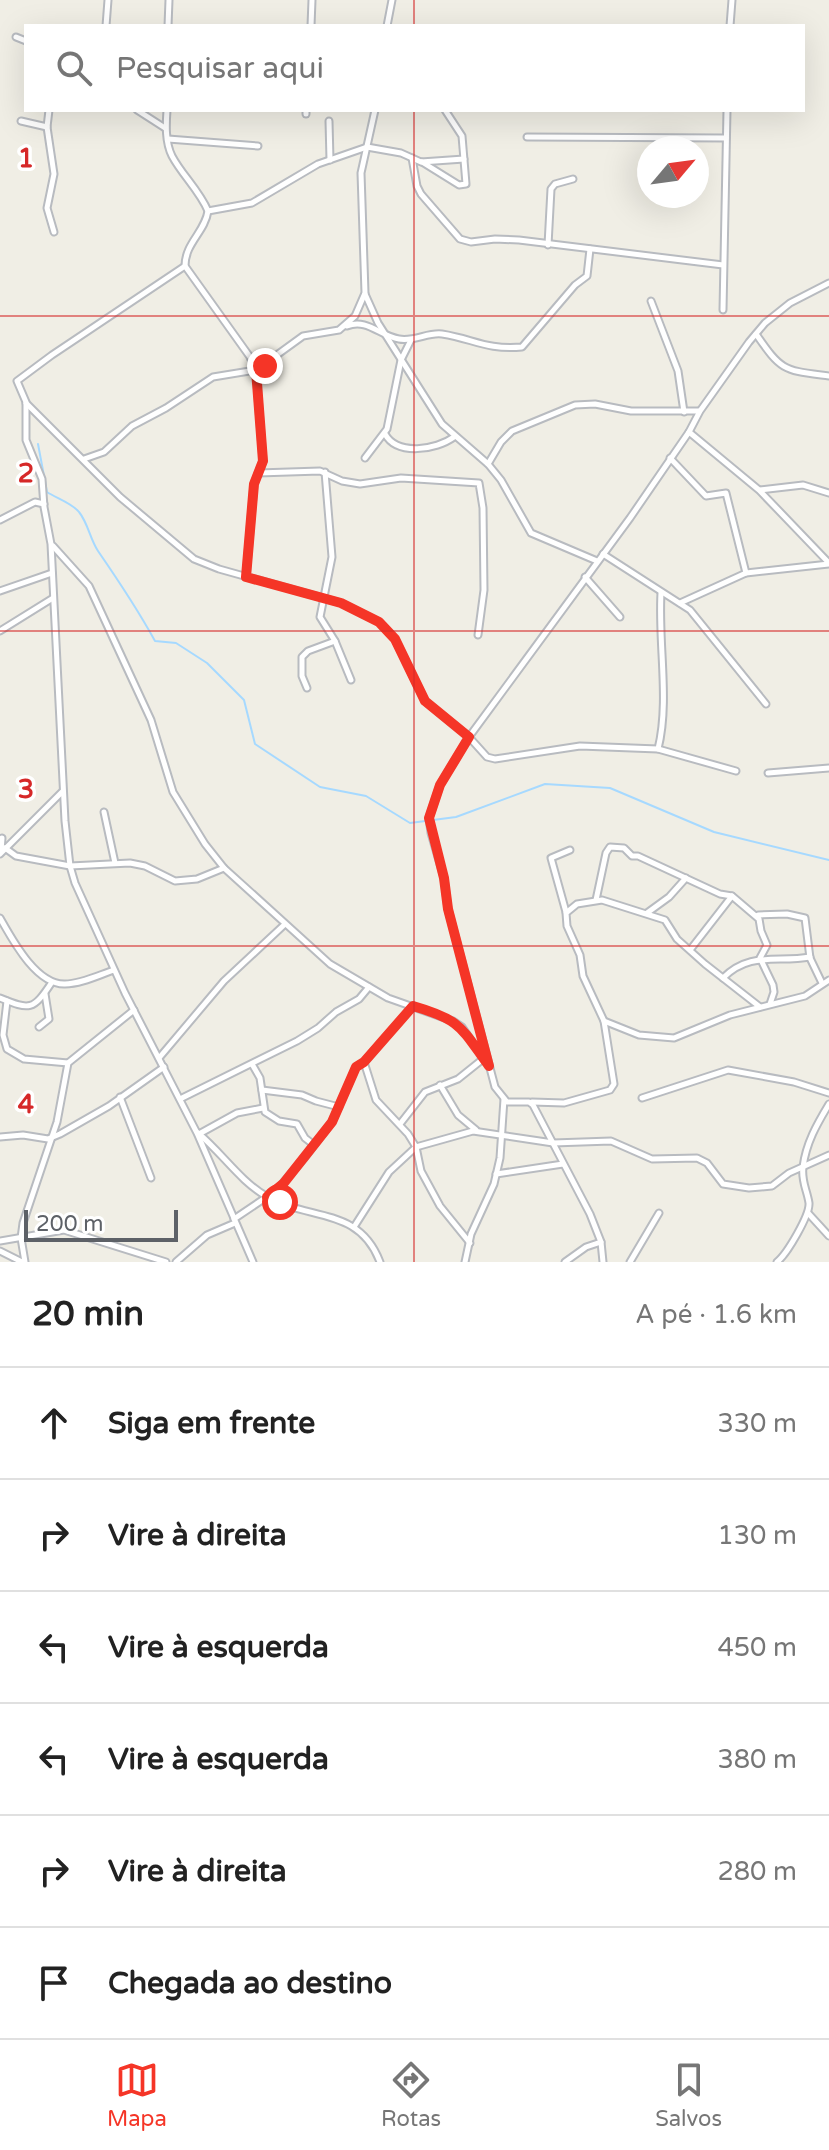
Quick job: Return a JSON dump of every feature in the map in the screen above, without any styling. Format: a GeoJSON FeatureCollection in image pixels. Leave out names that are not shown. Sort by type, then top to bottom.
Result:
{"type":"FeatureCollection","features":[{"type":"Feature","properties":{"kind":"street"},"geometry":{"type":"LineString","coordinates":[[106,24],[108,0]]}},
{"type":"Feature","properties":{"kind":"street"},"geometry":{"type":"LineString","coordinates":[[168,24],[169,0]]}},
{"type":"Feature","properties":{"kind":"street"},"geometry":{"type":"LineString","coordinates":[[311,24],[312,0]]}},
{"type":"Feature","properties":{"kind":"street"},"geometry":{"type":"LineString","coordinates":[[387,24],[392,0]]}},
{"type":"Feature","properties":{"kind":"street"},"geometry":{"type":"LineString","coordinates":[[730,24],[732,0]]}},
{"type":"Feature","properties":{"kind":"street"},"geometry":{"type":"LineString","coordinates":[[16,37],[24,40]]}},
{"type":"Feature","properties":{"kind":"street"},"geometry":{"type":"LineString","coordinates":[[49,112],[47,127],[54,174],[47,208],[54,232]]}},
{"type":"Feature","properties":{"kind":"street"},"geometry":{"type":"LineString","coordinates":[[140,112],[166,129]]}},
{"type":"Feature","properties":{"kind":"street"},"geometry":{"type":"LineString","coordinates":[[167,112],[170,153],[196,188],[208,211],[203,226],[191,242],[185,266],[17,381],[26,402],[120,497],[183,551],[209,565],[366,614],[387,628],[425,701],[469,737],[490,759],[580,746],[658,749],[736,771]]}},
{"type":"Feature","properties":{"kind":"street"},"geometry":{"type":"LineString","coordinates":[[375,112],[361,173],[365,293],[385,335],[442,424],[488,464],[514,501],[531,533],[597,561]]}},
{"type":"Feature","properties":{"kind":"street"},"geometry":{"type":"LineString","coordinates":[[208,211],[264,198],[305,170],[367,147],[401,153],[463,186],[466,182],[462,136],[446,112]]}},
{"type":"Feature","properties":{"kind":"street"},"geometry":{"type":"LineString","coordinates":[[723,310],[727,112]]}},
{"type":"Feature","properties":{"kind":"street"},"geometry":{"type":"LineString","coordinates":[[21,121],[47,127]]}},
{"type":"Feature","properties":{"kind":"street"},"geometry":{"type":"LineString","coordinates":[[329,121],[330,160]]}},
{"type":"Feature","properties":{"kind":"street"},"geometry":{"type":"LineString","coordinates":[[527,137],[726,138]]}},
{"type":"Feature","properties":{"kind":"street"},"geometry":{"type":"LineString","coordinates":[[168,139],[258,146]]}},
{"type":"Feature","properties":{"kind":"street"},"geometry":{"type":"LineString","coordinates":[[412,158],[421,194],[460,239],[471,242],[495,239],[723,265]]}},
{"type":"Feature","properties":{"kind":"street"},"geometry":{"type":"LineString","coordinates":[[421,162],[464,159]]}},
{"type":"Feature","properties":{"kind":"street"},"geometry":{"type":"LineString","coordinates":[[548,245],[551,189],[555,184],[573,179]]}},
{"type":"Feature","properties":{"kind":"street"},"geometry":{"type":"LineString","coordinates":[[84,459],[104,452],[127,429],[177,402],[213,377],[256,370],[303,336],[364,323],[385,335],[400,339],[443,334],[489,347],[526,345],[575,285],[588,275],[590,249]]}},
{"type":"Feature","properties":{"kind":"street"},"geometry":{"type":"LineString","coordinates":[[185,266],[256,370],[263,461],[254,484],[246,577]]}},
{"type":"Feature","properties":{"kind":"street"},"geometry":{"type":"LineString","coordinates":[[570,850],[551,858],[567,926],[580,955],[583,976],[604,1021],[612,1089],[564,1103],[507,1102],[495,1087],[489,1066],[431,833],[429,818],[440,785],[469,737],[603,554],[756,334],[790,303],[829,283]]}},
{"type":"Feature","properties":{"kind":"street"},"geometry":{"type":"LineString","coordinates":[[339,330],[355,316],[365,293]]}},
{"type":"Feature","properties":{"kind":"street"},"geometry":{"type":"LineString","coordinates":[[651,301],[678,371],[684,412]]}},
{"type":"Feature","properties":{"kind":"street"},"geometry":{"type":"LineString","coordinates":[[756,334],[775,361],[786,369],[829,376]]}},
{"type":"Feature","properties":{"kind":"street"},"geometry":{"type":"LineString","coordinates":[[365,458],[385,433],[401,360],[412,339]]}},
{"type":"Feature","properties":{"kind":"street"},"geometry":{"type":"LineString","coordinates":[[26,402],[26,440],[40,469],[51,544],[63,792],[70,866],[114,970],[198,1133],[253,1262]]}},
{"type":"Feature","properties":{"kind":"street"},"geometry":{"type":"LineString","coordinates":[[488,464],[501,442],[512,431],[575,405],[595,404],[631,411],[700,411]]}},
{"type":"Feature","properties":{"kind":"street"},"geometry":{"type":"LineString","coordinates":[[689,432],[759,490],[829,563]]}},
{"type":"Feature","properties":{"kind":"street"},"geometry":{"type":"LineString","coordinates":[[385,433],[390,443],[401,448],[434,447],[454,437]]}},
{"type":"Feature","properties":{"kind":"street"},"geometry":{"type":"LineString","coordinates":[[670,458],[706,496],[726,493],[746,573]]}},
{"type":"Feature","properties":{"kind":"street"},"geometry":{"type":"LineString","coordinates":[[258,473],[325,472],[342,481],[360,484],[401,478],[480,484],[484,590],[478,635]]}},
{"type":"Feature","properties":{"kind":"street"},"geometry":{"type":"LineString","coordinates":[[325,472],[332,557],[320,617],[335,641],[351,680]]}},
{"type":"Feature","properties":{"kind":"street"},"geometry":{"type":"LineString","coordinates":[[759,490],[803,485],[829,493]]}},
{"type":"Feature","properties":{"kind":"street"},"geometry":{"type":"LineString","coordinates":[[0,520],[38,501],[44,504]]}},
{"type":"Feature","properties":{"kind":"street"},"geometry":{"type":"LineString","coordinates":[[51,544],[89,586],[157,734],[173,792],[205,844],[224,868],[330,964],[388,998],[462,1027],[489,1066]]}},
{"type":"Feature","properties":{"kind":"street"},"geometry":{"type":"LineString","coordinates":[[603,554],[690,610],[766,704]]}},
{"type":"Feature","properties":{"kind":"street"},"geometry":{"type":"LineString","coordinates":[[679,604],[746,573],[829,563]]}},
{"type":"Feature","properties":{"kind":"street"},"geometry":{"type":"LineString","coordinates":[[0,591],[52,573]]}},
{"type":"Feature","properties":{"kind":"street"},"geometry":{"type":"LineString","coordinates":[[585,577],[620,617]]}},
{"type":"Feature","properties":{"kind":"street"},"geometry":{"type":"LineString","coordinates":[[658,749],[664,720],[659,631],[661,593]]}},
{"type":"Feature","properties":{"kind":"street"},"geometry":{"type":"LineString","coordinates":[[0,631],[53,598]]}},
{"type":"Feature","properties":{"kind":"street"},"geometry":{"type":"LineString","coordinates":[[307,688],[302,676],[302,657],[308,651],[335,641]]}},
{"type":"Feature","properties":{"kind":"street"},"geometry":{"type":"LineString","coordinates":[[768,773],[829,768]]}},
{"type":"Feature","properties":{"kind":"street"},"geometry":{"type":"LineString","coordinates":[[3,850],[63,792]]}},
{"type":"Feature","properties":{"kind":"street"},"geometry":{"type":"LineString","coordinates":[[104,812],[115,863]]}},
{"type":"Feature","properties":{"kind":"street"},"geometry":{"type":"LineString","coordinates":[[1,837],[3,850]]}},
{"type":"Feature","properties":{"kind":"street"},"geometry":{"type":"LineString","coordinates":[[1,837],[3,850]]}},
{"type":"Feature","properties":{"kind":"street"},"geometry":{"type":"LineString","coordinates":[[596,900],[610,847],[624,848],[632,856],[720,894],[732,896],[758,915],[767,945],[760,958]]}},
{"type":"Feature","properties":{"kind":"street"},"geometry":{"type":"LineString","coordinates":[[3,850],[16,856],[70,866],[115,863],[145,866],[175,881],[197,879],[224,868]]}},
{"type":"Feature","properties":{"kind":"street"},"geometry":{"type":"LineString","coordinates":[[646,913],[669,897],[686,878]]}},
{"type":"Feature","properties":{"kind":"street"},"geometry":{"type":"LineString","coordinates":[[690,950],[732,896]]}},
{"type":"Feature","properties":{"kind":"street"},"geometry":{"type":"LineString","coordinates":[[566,913],[577,904],[596,900],[665,920],[677,939],[760,1007]]}},
{"type":"Feature","properties":{"kind":"street"},"geometry":{"type":"LineString","coordinates":[[758,915],[787,914],[805,918],[810,957],[822,983]]}},
{"type":"Feature","properties":{"kind":"street"},"geometry":{"type":"LineString","coordinates":[[0,918],[19,951],[52,982],[61,985],[73,983],[114,970]]}},
{"type":"Feature","properties":{"kind":"street"},"geometry":{"type":"LineString","coordinates":[[159,1058],[224,981],[284,925]]}},
{"type":"Feature","properties":{"kind":"street"},"geometry":{"type":"LineString","coordinates":[[723,978],[731,970],[760,958],[810,957]]}},
{"type":"Feature","properties":{"kind":"street"},"geometry":{"type":"LineString","coordinates":[[760,958],[773,985],[770,1004]]}},
{"type":"Feature","properties":{"kind":"street"},"geometry":{"type":"LineString","coordinates":[[604,1021],[639,1035],[674,1038],[730,1015],[805,996],[829,980]]}},
{"type":"Feature","properties":{"kind":"street"},"geometry":{"type":"LineString","coordinates":[[0,998],[18,1007],[27,1007],[36,1003],[52,982]]}},
{"type":"Feature","properties":{"kind":"street"},"geometry":{"type":"LineString","coordinates":[[180,1099],[318,1028],[336,1012],[359,999],[369,987]]}},
{"type":"Feature","properties":{"kind":"street"},"geometry":{"type":"LineString","coordinates":[[39,1027],[49,1019],[45,993]]}},
{"type":"Feature","properties":{"kind":"street"},"geometry":{"type":"LineString","coordinates":[[7,1001],[3,1035],[7,1049],[24,1059],[68,1063]]}},
{"type":"Feature","properties":{"kind":"street"},"geometry":{"type":"LineString","coordinates":[[176,1262],[207,1235],[234,1221],[283,1184],[332,1122],[356,1067],[364,1062],[413,1006]]}},
{"type":"Feature","properties":{"kind":"street"},"geometry":{"type":"LineString","coordinates":[[24,1262],[23,1223],[63,1100],[68,1063],[134,1010]]}},
{"type":"Feature","properties":{"kind":"street"},"geometry":{"type":"LineString","coordinates":[[400,1124],[419,1096],[458,1079],[483,1059]]}},
{"type":"Feature","properties":{"kind":"street"},"geometry":{"type":"LineString","coordinates":[[364,1062],[376,1100],[400,1124],[416,1147],[421,1171],[440,1206],[470,1243]]}},
{"type":"Feature","properties":{"kind":"street"},"geometry":{"type":"LineString","coordinates":[[252,1064],[260,1078],[263,1108],[268,1115],[279,1121],[297,1124],[305,1138],[314,1145]]}},
{"type":"Feature","properties":{"kind":"street"},"geometry":{"type":"LineString","coordinates":[[0,1137],[23,1135],[48,1139],[98,1113],[164,1067]]}},
{"type":"Feature","properties":{"kind":"street"},"geometry":{"type":"LineString","coordinates":[[642,1098],[728,1070],[794,1082],[829,1093]]}},
{"type":"Feature","properties":{"kind":"street"},"geometry":{"type":"LineString","coordinates":[[440,1085],[458,1115],[478,1131]]}},
{"type":"Feature","properties":{"kind":"street"},"geometry":{"type":"LineString","coordinates":[[262,1090],[302,1095],[339,1107]]}},
{"type":"Feature","properties":{"kind":"street"},"geometry":{"type":"LineString","coordinates":[[120,1097],[151,1178]]}},
{"type":"Feature","properties":{"kind":"street"},"geometry":{"type":"LineString","coordinates":[[465,1262],[471,1234],[496,1174],[504,1099]]}},
{"type":"Feature","properties":{"kind":"street"},"geometry":{"type":"LineString","coordinates":[[531,1102],[590,1214],[601,1242],[603,1260],[611,1262]]}},
{"type":"Feature","properties":{"kind":"street"},"geometry":{"type":"LineString","coordinates":[[777,1262],[785,1256],[808,1213],[802,1168],[814,1128],[829,1104]]}},
{"type":"Feature","properties":{"kind":"street"},"geometry":{"type":"LineString","coordinates":[[198,1133],[237,1113],[263,1108]]}},
{"type":"Feature","properties":{"kind":"street"},"geometry":{"type":"LineString","coordinates":[[354,1227],[389,1172],[416,1147],[478,1131],[553,1143],[611,1141],[652,1159],[697,1158],[707,1163],[723,1184],[739,1187],[772,1186],[789,1173],[829,1155]]}},
{"type":"Feature","properties":{"kind":"street"},"geometry":{"type":"LineString","coordinates":[[198,1133],[244,1179],[267,1197],[341,1219],[354,1227],[367,1239],[380,1262]]}},
{"type":"Feature","properties":{"kind":"street"},"geometry":{"type":"LineString","coordinates":[[496,1174],[563,1164]]}},
{"type":"Feature","properties":{"kind":"street"},"geometry":{"type":"LineString","coordinates":[[630,1262],[659,1213]]}},
{"type":"Feature","properties":{"kind":"street"},"geometry":{"type":"LineString","coordinates":[[808,1213],[829,1236]]}},
{"type":"Feature","properties":{"kind":"street"},"geometry":{"type":"LineString","coordinates":[[0,1241],[49,1231],[72,1231],[166,1262]]}},
{"type":"Feature","properties":{"kind":"street"},"geometry":{"type":"LineString","coordinates":[[565,1262],[586,1247],[601,1242]]}},
{"type":"Feature","properties":{"kind":"street"},"geometry":{"type":"LineString","coordinates":[[0,1251],[24,1262]]}},
{"type":"Feature","properties":{"kind":"waterway"},"geometry":{"type":"LineString","coordinates":[[38,444],[47,492],[79,512],[98,551],[155,641],[176,643],[207,663],[244,700],[255,744],[320,787],[366,796],[410,823],[456,817],[545,784],[610,788],[714,832],[829,860]]}},
{"type":"Feature","properties":{"kind":"route"},"geometry":{"type":"LineString","coordinates":[[265,366],[256,370],[263,461],[254,484],[246,577],[341,603],[379,622],[395,639],[425,701],[469,737],[440,785],[429,818],[444,878],[448,909],[489,1066],[462,1027],[441,1015],[413,1006],[364,1062],[356,1067],[332,1122],[283,1184],[267,1197],[280,1202]]}}]}
